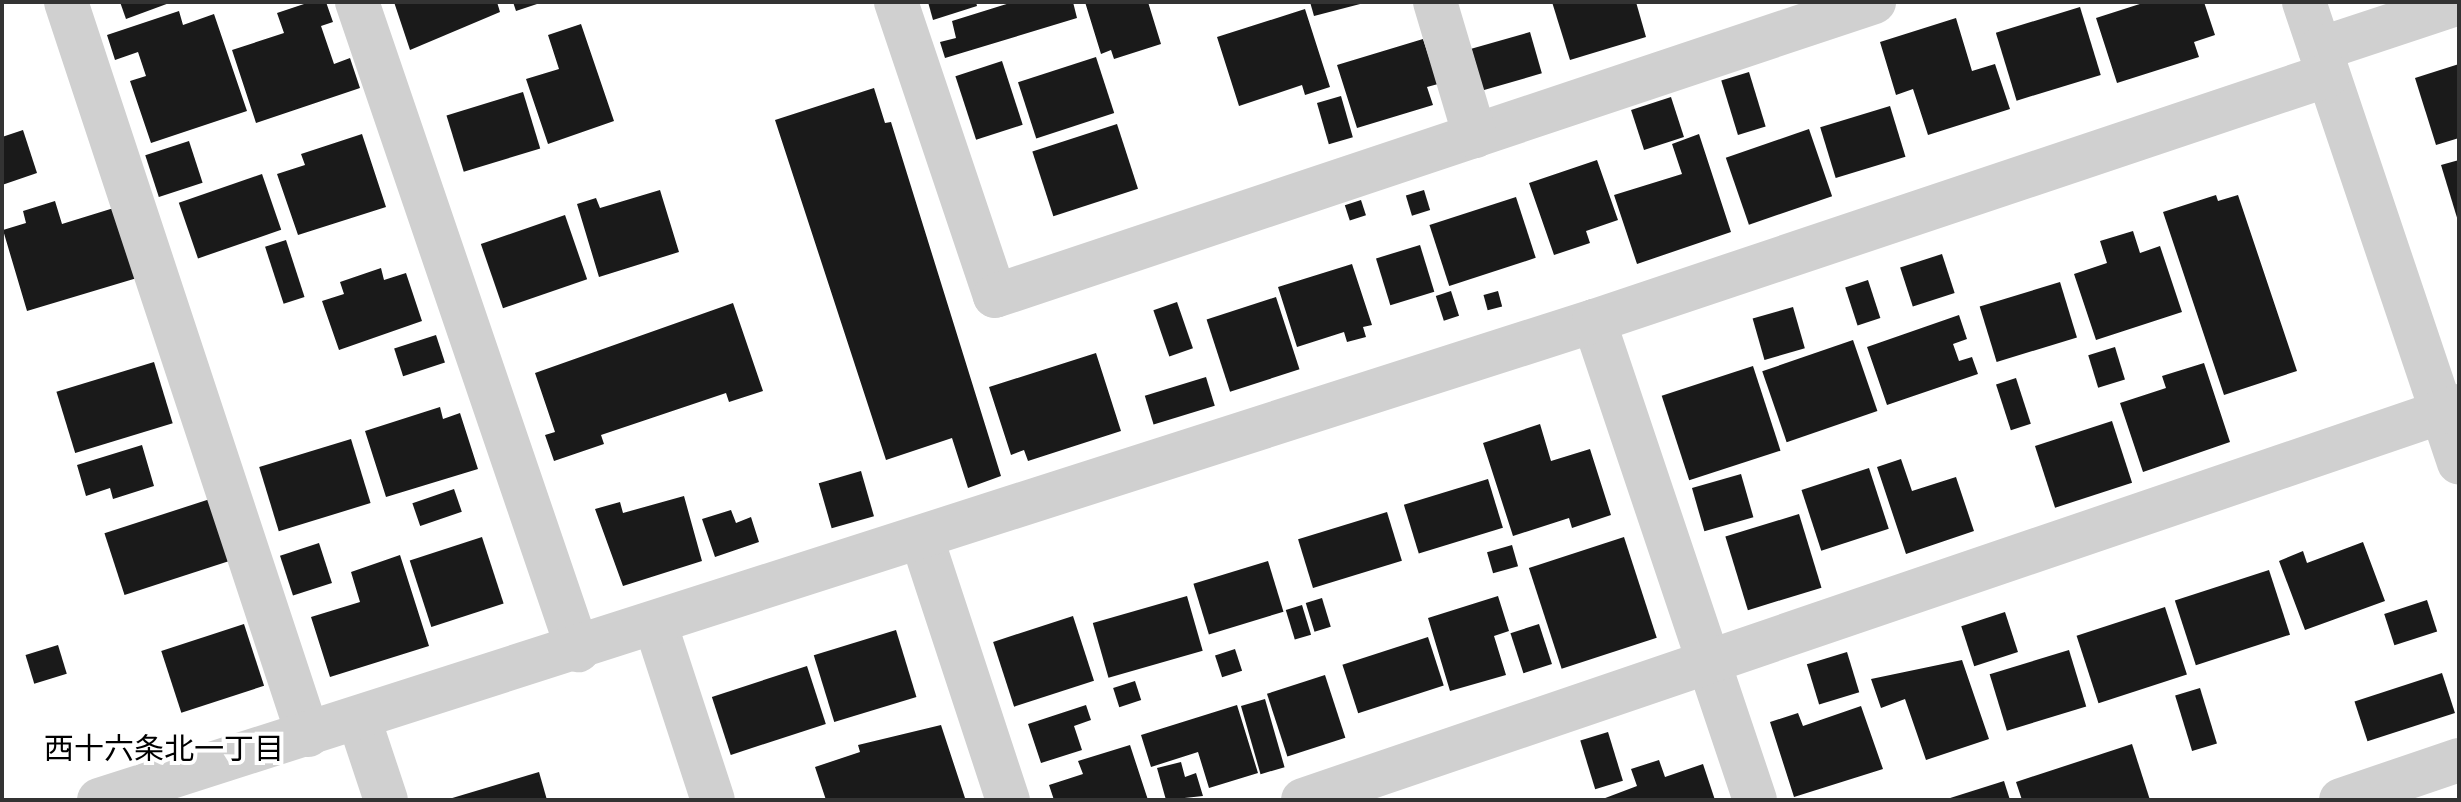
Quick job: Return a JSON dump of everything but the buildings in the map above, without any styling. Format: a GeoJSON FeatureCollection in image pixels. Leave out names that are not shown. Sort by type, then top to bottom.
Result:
{"type":"FeatureCollection","features":[{"type":"Feature","properties":{"kind":"street"},"geometry":{"type":"LineString","coordinates":[[66,2],[308,735]]}},
{"type":"Feature","properties":{"kind":"street"},"geometry":{"type":"LineString","coordinates":[[357,2],[578,650]]}},
{"type":"Feature","properties":{"kind":"street"},"geometry":{"type":"LineString","coordinates":[[896,2],[995,296],[1874,2]]}},
{"type":"Feature","properties":{"kind":"street"},"geometry":{"type":"LineString","coordinates":[[1435,2],[1475,136]]}},
{"type":"Feature","properties":{"kind":"street"},"geometry":{"type":"LineString","coordinates":[[2304,2],[2450,408],[2459,463]]}},
{"type":"Feature","properties":{"kind":"street"},"geometry":{"type":"LineString","coordinates":[[99,800],[578,650],[1594,321],[2324,62],[2459,3]]}},
{"type":"Feature","properties":{"kind":"street"},"geometry":{"type":"LineString","coordinates":[[1594,321],[1755,800]]}},
{"type":"Feature","properties":{"kind":"street"},"geometry":{"type":"LineString","coordinates":[[1303,800],[1710,666],[2450,408]]}},
{"type":"Feature","properties":{"kind":"street"},"geometry":{"type":"LineString","coordinates":[[922,539],[1008,800]]}},
{"type":"Feature","properties":{"kind":"street"},"geometry":{"type":"LineString","coordinates":[[655,623],[713,800]]}},
{"type":"Feature","properties":{"kind":"street"},"geometry":{"type":"LineString","coordinates":[[359,719],[386,800]]}},
{"type":"Feature","properties":{"kind":"street"},"geometry":{"type":"LineString","coordinates":[[2341,800],[2459,760]]}},
{"type":"Feature","properties":{"kind":"district","name":"西十六条北一丁目"},"geometry":{"type":"Point","coordinates":[164,750]}}]}
